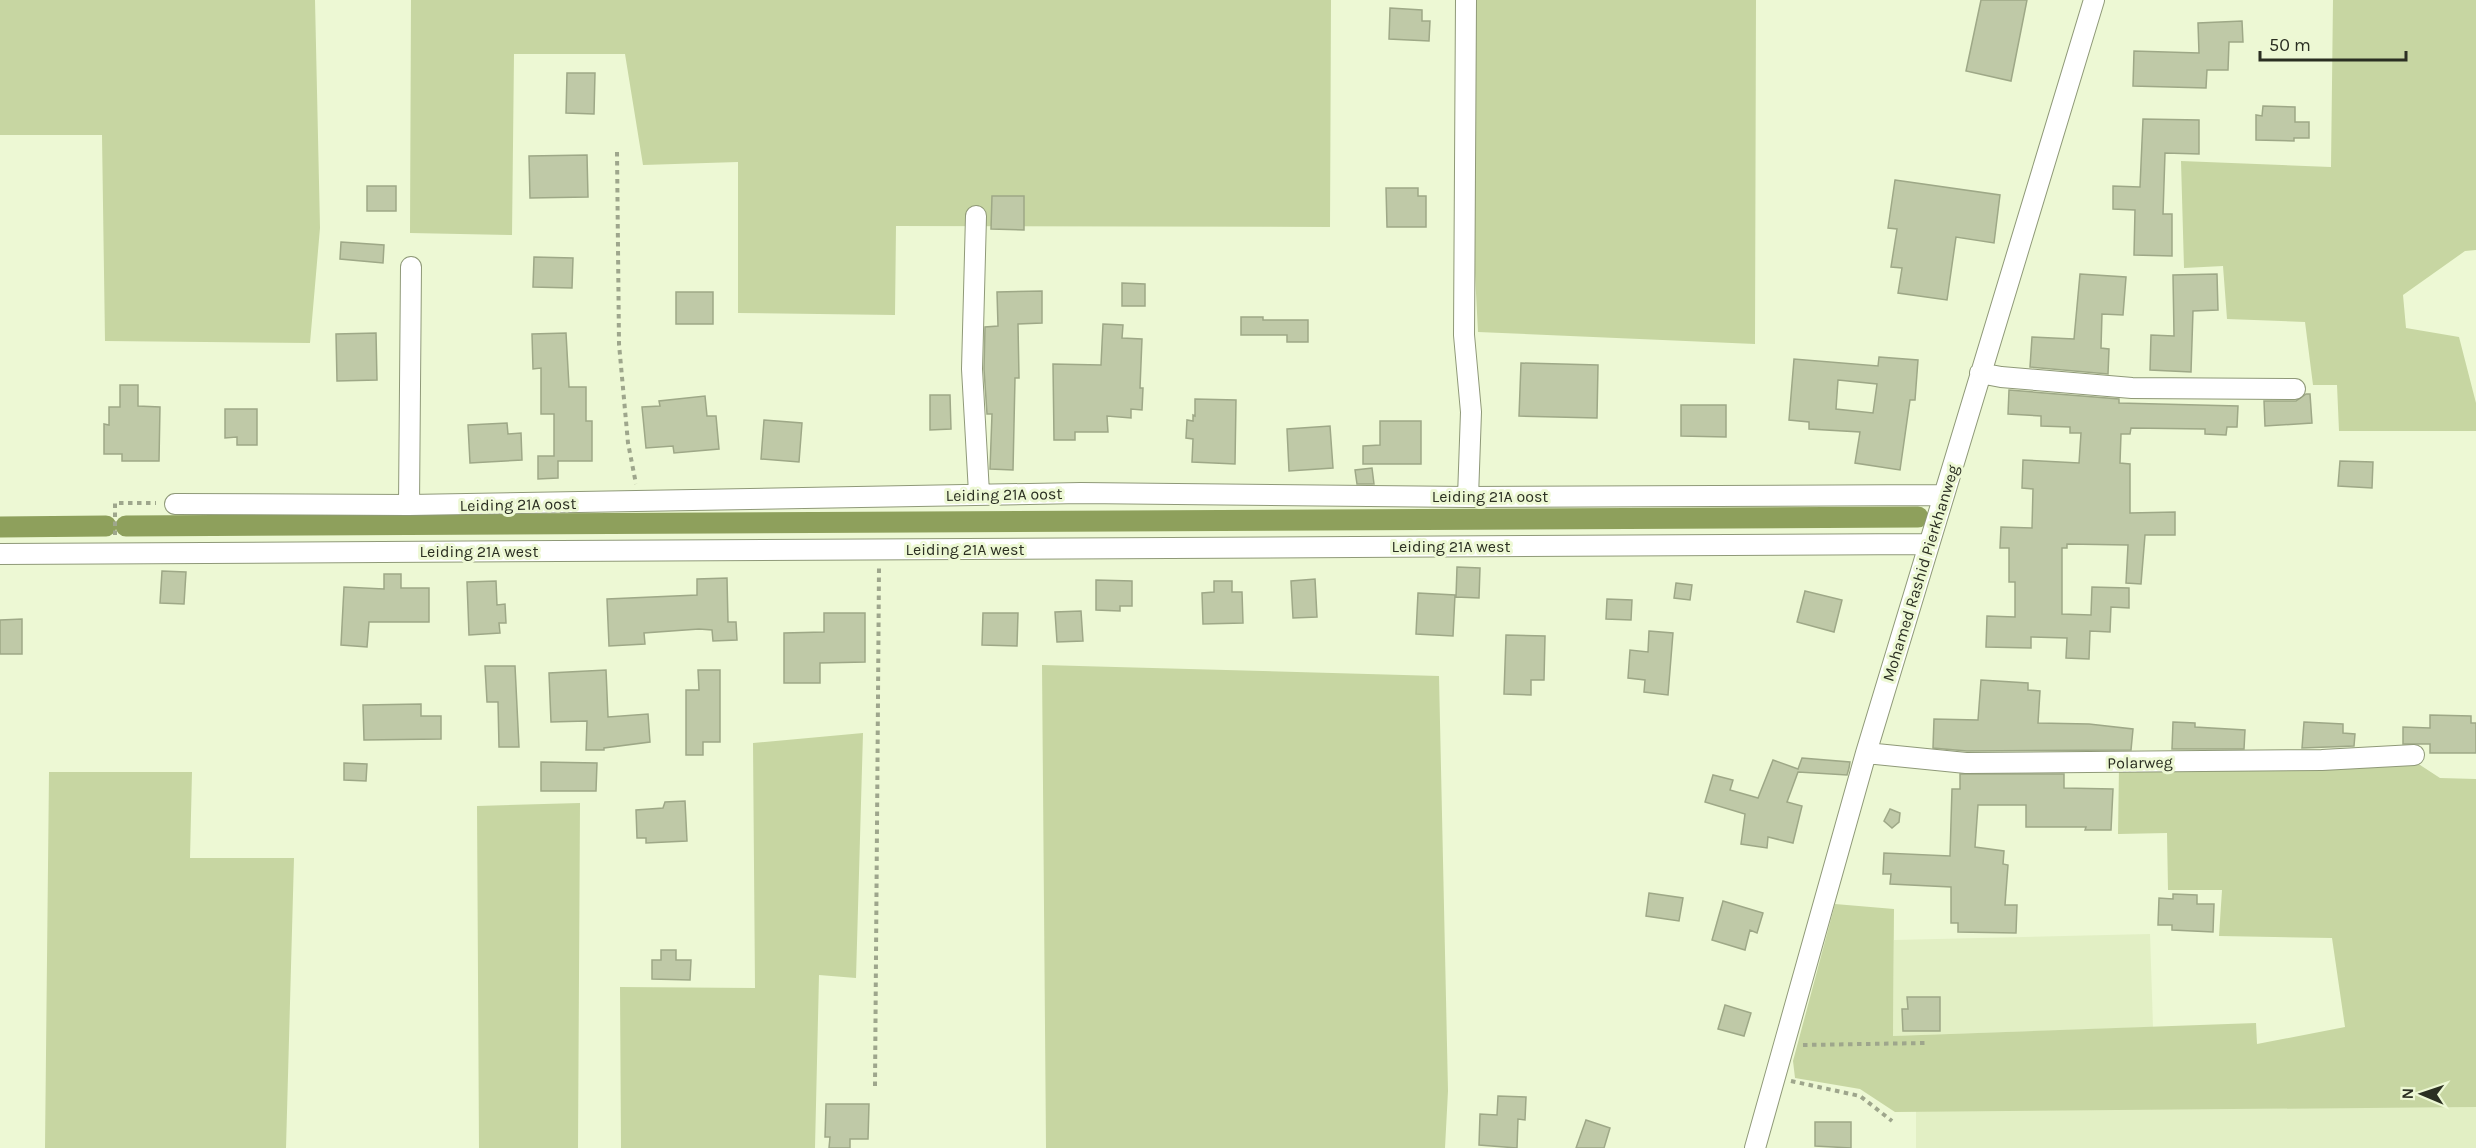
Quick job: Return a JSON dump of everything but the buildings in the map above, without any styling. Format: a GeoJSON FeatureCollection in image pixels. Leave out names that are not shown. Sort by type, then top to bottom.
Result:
{"type":"FeatureCollection","features":[{"type":"Feature","properties":{"kind":"street"},"geometry":{"type":"LineString","coordinates":[[1466,0],[1464,335],[1471,412],[1468,497]]}},
{"type":"Feature","properties":{"kind":"street","name":"Mohamed Rashid Pierkhanweg"},"geometry":{"type":"LineString","coordinates":[[1755,1148],[1866,753],[2094,0]]}},
{"type":"Feature","properties":{"kind":"street"},"geometry":{"type":"LineString","coordinates":[[976,216],[972,369],[979,494]]}},
{"type":"Feature","properties":{"kind":"street"},"geometry":{"type":"LineString","coordinates":[[409,505],[411,267]]}},
{"type":"Feature","properties":{"kind":"street"},"geometry":{"type":"LineString","coordinates":[[1980,373],[2001,377],[2132,388],[2295,389]]}},
{"type":"Feature","properties":{"kind":"street","name":"Leiding 21A oost"},"geometry":{"type":"LineString","coordinates":[[175,504],[409,505],[979,494],[1468,497],[1943,495]]}},
{"type":"Feature","properties":{"kind":"street","name":"Leiding 21A west"},"geometry":{"type":"LineString","coordinates":[[0,554],[1929,544]]}},
{"type":"Feature","properties":{"kind":"street","name":"Polarweg"},"geometry":{"type":"LineString","coordinates":[[1866,753],[1965,764],[2322,760],[2414,755]]}},
{"type":"Feature","properties":{"kind":"path"},"geometry":{"type":"LineString","coordinates":[[617,152],[619,344],[628,443],[633,475],[642,502]]}},
{"type":"Feature","properties":{"kind":"path"},"geometry":{"type":"LineString","coordinates":[[115,553],[115,503],[175,504]]}},
{"type":"Feature","properties":{"kind":"path"},"geometry":{"type":"LineString","coordinates":[[875,1086],[879,549]]}},
{"type":"Feature","properties":{"kind":"path"},"geometry":{"type":"LineString","coordinates":[[1785,1046],[1926,1043]]}},
{"type":"Feature","properties":{"kind":"path"},"geometry":{"type":"LineString","coordinates":[[1776,1078],[1860,1096],[1892,1121]]}},
{"type":"Feature","properties":{"kind":"shaded area"},"geometry":{"type":"Polygon","coordinates":[[[0,0],[315,0],[320,228],[310,343],[105,341],[102,135],[0,135],[0,0]]]}},
{"type":"Feature","properties":{"kind":"shaded area"},"geometry":{"type":"Polygon","coordinates":[[[411,0],[1331,0],[1330,227],[896,226],[895,315],[738,313],[738,162],[643,165],[625,54],[514,54],[512,235],[410,233],[411,0]]]}},
{"type":"Feature","properties":{"kind":"shaded area"},"geometry":{"type":"Polygon","coordinates":[[[1472,0],[1756,0],[1755,344],[1478,332],[1469,156],[1472,0]]]}},
{"type":"Feature","properties":{"kind":"shaded area"},"geometry":{"type":"Polygon","coordinates":[[[2333,0],[2476,0],[2476,250],[2465,251],[2403,295],[2406,328],[2459,337],[2476,403],[2476,431],[2339,431],[2337,385],[2313,385],[2305,322],[2227,319],[2223,266],[2184,268],[2181,161],[2331,167],[2333,0]]]}},
{"type":"Feature","properties":{"kind":"shaded area"},"geometry":{"type":"Polygon","coordinates":[[[1042,665],[1439,676],[1448,1091],[1445,1148],[1046,1148],[1042,665]]]}},
{"type":"Feature","properties":{"kind":"shaded area"},"geometry":{"type":"Polygon","coordinates":[[[863,733],[856,978],[819,975],[815,1148],[621,1148],[620,987],[755,988],[753,743],[863,733]]]}},
{"type":"Feature","properties":{"kind":"shaded area"},"geometry":{"type":"Polygon","coordinates":[[[2417,763],[2440,778],[2476,779],[2476,1107],[1895,1112],[1860,1089],[1795,1078],[1793,1061],[1835,904],[1894,909],[1893,1036],[2256,1023],[2257,1044],[2345,1027],[2332,938],[2219,936],[2222,890],[2168,890],[2167,833],[2118,834],[2119,767],[2417,763]]]}},
{"type":"Feature","properties":{"kind":"shaded area"},"geometry":{"type":"Polygon","coordinates":[[[49,772],[192,772],[190,858],[294,858],[286,1148],[45,1148],[49,772]]]}},
{"type":"Feature","properties":{"kind":"shaded area"},"geometry":{"type":"Polygon","coordinates":[[[580,803],[578,1148],[479,1148],[477,806],[580,803]]]}},
{"type":"Feature","properties":{"kind":"shaded area"},"geometry":{"type":"Polygon","coordinates":[[[2150,934],[2153,1027],[1893,1036],[1894,940],[2150,934]]]}},
{"type":"Feature","properties":{"kind":"shaded area"},"geometry":{"type":"Polygon","coordinates":[[[2476,1107],[2476,1148],[1916,1148],[1916,1110],[2476,1107]]]}},
{"type":"Feature","properties":{"kind":"waterway"},"geometry":{"type":"LineString","coordinates":[[126,526],[1918,517]]}},
{"type":"Feature","properties":{"kind":"waterway"},"geometry":{"type":"LineString","coordinates":[[0,527],[106,526]]}}]}
